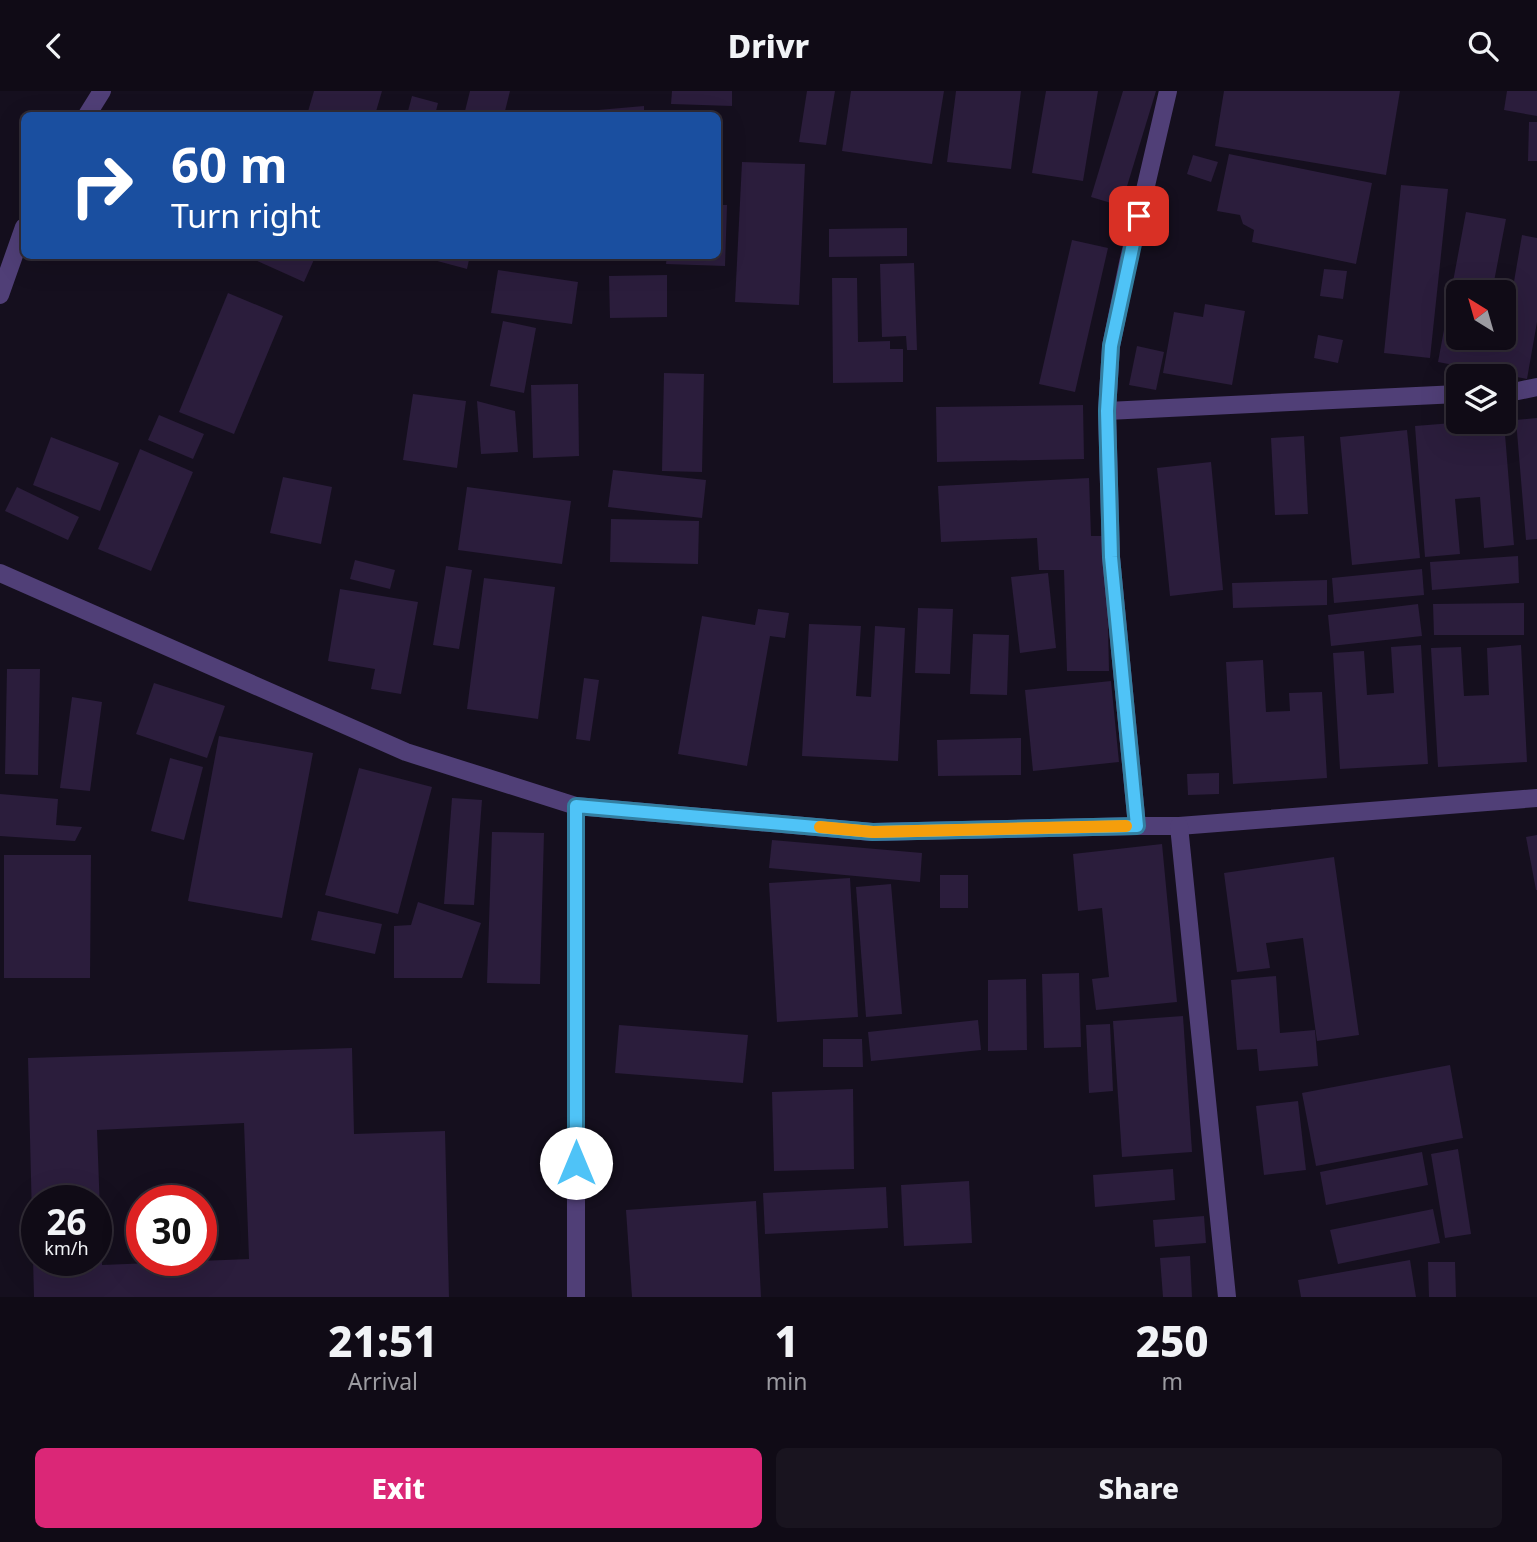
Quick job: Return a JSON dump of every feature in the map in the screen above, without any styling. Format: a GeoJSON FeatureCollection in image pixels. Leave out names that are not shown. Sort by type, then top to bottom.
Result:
{"type":"FeatureCollection","features":[{"type":"Feature","properties":{"kind":"street"},"geometry":{"type":"LineString","coordinates":[[90,112],[102,91]]}},
{"type":"Feature","properties":{"kind":"street"},"geometry":{"type":"LineString","coordinates":[[1137,826],[1111,557],[1107,411],[1111,346],[1168,91]]}},
{"type":"Feature","properties":{"kind":"street"},"geometry":{"type":"LineString","coordinates":[[0,295],[21,236]]}},
{"type":"Feature","properties":{"kind":"street"},"geometry":{"type":"LineString","coordinates":[[1516,391],[1537,387]]}},
{"type":"Feature","properties":{"kind":"street"},"geometry":{"type":"LineString","coordinates":[[1107,411],[1446,395]]}},
{"type":"Feature","properties":{"kind":"street"},"geometry":{"type":"LineString","coordinates":[[0,573],[406,752],[576,806],[873,832],[1179,827],[1537,798]]}},
{"type":"Feature","properties":{"kind":"street"},"geometry":{"type":"LineString","coordinates":[[576,806],[576,1297]]}},
{"type":"Feature","properties":{"kind":"street"},"geometry":{"type":"LineString","coordinates":[[1179,827],[1227,1297]]}},
{"type":"Feature","properties":{"kind":"building"},"geometry":{"type":"Polygon","coordinates":[[[314,91],[382,91],[376,112],[308,112],[314,91]]]}},
{"type":"Feature","properties":{"kind":"building"},"geometry":{"type":"Polygon","coordinates":[[[470,91],[510,91],[505,112],[465,112],[470,91]]]}},
{"type":"Feature","properties":{"kind":"building"},"geometry":{"type":"Polygon","coordinates":[[[672,91],[732,91],[732,106],[671,104],[672,91]]]}},
{"type":"Feature","properties":{"kind":"building"},"geometry":{"type":"Polygon","coordinates":[[[807,91],[835,91],[826,145],[799,142],[807,91]]]}},
{"type":"Feature","properties":{"kind":"building"},"geometry":{"type":"Polygon","coordinates":[[[851,91],[944,91],[932,164],[842,151],[851,91]]]}},
{"type":"Feature","properties":{"kind":"building"},"geometry":{"type":"Polygon","coordinates":[[[956,91],[1021,91],[1011,169],[947,162],[956,91]]]}},
{"type":"Feature","properties":{"kind":"building"},"geometry":{"type":"Polygon","coordinates":[[[1046,91],[1098,91],[1083,181],[1032,173],[1046,91]]]}},
{"type":"Feature","properties":{"kind":"building"},"geometry":{"type":"Polygon","coordinates":[[[1123,91],[1156,91],[1121,206],[1091,197],[1123,91]]]}},
{"type":"Feature","properties":{"kind":"building"},"geometry":{"type":"Polygon","coordinates":[[[1224,91],[1400,91],[1386,175],[1215,146],[1224,91]]]}},
{"type":"Feature","properties":{"kind":"building"},"geometry":{"type":"Polygon","coordinates":[[[1507,91],[1537,91],[1537,116],[1504,110],[1507,91]]]}},
{"type":"Feature","properties":{"kind":"building"},"geometry":{"type":"Polygon","coordinates":[[[412,96],[438,103],[436,112],[408,112],[412,96]]]}},
{"type":"Feature","properties":{"kind":"building"},"geometry":{"type":"Polygon","coordinates":[[[644,106],[644,112],[598,110],[644,106]]]}},
{"type":"Feature","properties":{"kind":"building"},"geometry":{"type":"Polygon","coordinates":[[[1529,122],[1537,122],[1537,161],[1528,161],[1529,122]]]}},
{"type":"Feature","properties":{"kind":"building"},"geometry":{"type":"Polygon","coordinates":[[[1229,154],[1372,183],[1356,264],[1252,242],[1254,230],[1243,224],[1240,215],[1217,211],[1229,154]]]}},
{"type":"Feature","properties":{"kind":"building"},"geometry":{"type":"Polygon","coordinates":[[[1193,155],[1218,162],[1211,182],[1187,174],[1193,155]]]}},
{"type":"Feature","properties":{"kind":"building"},"geometry":{"type":"Polygon","coordinates":[[[742,162],[805,164],[799,305],[735,302],[742,162]]]}},
{"type":"Feature","properties":{"kind":"building"},"geometry":{"type":"Polygon","coordinates":[[[1401,185],[1448,189],[1430,358],[1384,353],[1401,185]]]}},
{"type":"Feature","properties":{"kind":"building"},"geometry":{"type":"Polygon","coordinates":[[[721,205],[727,205],[725,266],[666,264],[667,259],[721,259],[721,205]]]}},
{"type":"Feature","properties":{"kind":"building"},"geometry":{"type":"Polygon","coordinates":[[[1466,212],[1506,219],[1494,280],[1453,280],[1466,212]]]}},
{"type":"Feature","properties":{"kind":"building"},"geometry":{"type":"Polygon","coordinates":[[[907,228],[907,256],[829,257],[829,229],[907,228]]]}},
{"type":"Feature","properties":{"kind":"building"},"geometry":{"type":"Polygon","coordinates":[[[1522,235],[1537,238],[1537,322],[1527,379],[1516,377],[1516,364],[1438,362],[1446,319],[1446,350],[1516,350],[1514,280],[1522,235]]]}},
{"type":"Feature","properties":{"kind":"building"},"geometry":{"type":"Polygon","coordinates":[[[1072,240],[1108,248],[1075,392],[1039,384],[1072,240]]]}},
{"type":"Feature","properties":{"kind":"building"},"geometry":{"type":"Polygon","coordinates":[[[253,259],[314,259],[304,282],[253,259]]]}},
{"type":"Feature","properties":{"kind":"building"},"geometry":{"type":"Polygon","coordinates":[[[430,259],[469,259],[467,269],[430,259]]]}},
{"type":"Feature","properties":{"kind":"building"},"geometry":{"type":"Polygon","coordinates":[[[520,259],[569,259],[569,261],[520,259]]]}},
{"type":"Feature","properties":{"kind":"building"},"geometry":{"type":"Polygon","coordinates":[[[914,263],[917,350],[907,350],[906,336],[882,337],[880,264],[914,263]]]}},
{"type":"Feature","properties":{"kind":"building"},"geometry":{"type":"Polygon","coordinates":[[[1324,269],[1347,271],[1343,299],[1320,296],[1324,269]]]}},
{"type":"Feature","properties":{"kind":"building"},"geometry":{"type":"Polygon","coordinates":[[[498,270],[578,282],[572,324],[491,313],[498,270]]]}},
{"type":"Feature","properties":{"kind":"building"},"geometry":{"type":"Polygon","coordinates":[[[667,275],[667,317],[610,318],[609,276],[667,275]]]}},
{"type":"Feature","properties":{"kind":"building"},"geometry":{"type":"Polygon","coordinates":[[[832,278],[857,278],[858,342],[890,341],[890,349],[903,349],[903,382],[833,383],[832,278]]]}},
{"type":"Feature","properties":{"kind":"building"},"geometry":{"type":"Polygon","coordinates":[[[228,293],[283,316],[234,434],[179,412],[228,293]]]}},
{"type":"Feature","properties":{"kind":"building"},"geometry":{"type":"Polygon","coordinates":[[[1205,304],[1245,311],[1232,385],[1163,373],[1174,312],[1203,317],[1205,304]]]}},
{"type":"Feature","properties":{"kind":"building"},"geometry":{"type":"Polygon","coordinates":[[[503,321],[536,328],[524,393],[490,386],[503,321]]]}},
{"type":"Feature","properties":{"kind":"building"},"geometry":{"type":"Polygon","coordinates":[[[1318,335],[1343,340],[1338,363],[1314,358],[1318,335]]]}},
{"type":"Feature","properties":{"kind":"building"},"geometry":{"type":"Polygon","coordinates":[[[1137,346],[1164,352],[1156,390],[1129,385],[1137,346]]]}},
{"type":"Feature","properties":{"kind":"building"},"geometry":{"type":"Polygon","coordinates":[[[664,373],[704,374],[702,472],[662,471],[664,373]]]}},
{"type":"Feature","properties":{"kind":"building"},"geometry":{"type":"Polygon","coordinates":[[[578,384],[579,456],[533,458],[531,385],[578,384]]]}},
{"type":"Feature","properties":{"kind":"building"},"geometry":{"type":"Polygon","coordinates":[[[413,394],[466,401],[457,468],[403,460],[413,394]]]}},
{"type":"Feature","properties":{"kind":"building"},"geometry":{"type":"Polygon","coordinates":[[[477,401],[515,411],[518,452],[481,454],[477,401]]]}},
{"type":"Feature","properties":{"kind":"building"},"geometry":{"type":"Polygon","coordinates":[[[1083,405],[1084,459],[937,462],[936,407],[1083,405]]]}},
{"type":"Feature","properties":{"kind":"building"},"geometry":{"type":"Polygon","coordinates":[[[159,415],[204,434],[193,459],[148,440],[159,415]]]}},
{"type":"Feature","properties":{"kind":"building"},"geometry":{"type":"Polygon","coordinates":[[[1537,418],[1537,539],[1526,540],[1516,420],[1537,418]]]}},
{"type":"Feature","properties":{"kind":"building"},"geometry":{"type":"Polygon","coordinates":[[[1446,424],[1446,434],[1505,434],[1514,545],[1484,548],[1480,497],[1455,499],[1460,554],[1425,557],[1415,426],[1446,424]]]}},
{"type":"Feature","properties":{"kind":"building"},"geometry":{"type":"Polygon","coordinates":[[[1407,430],[1420,558],[1352,565],[1340,437],[1407,430]]]}},
{"type":"Feature","properties":{"kind":"building"},"geometry":{"type":"Polygon","coordinates":[[[1304,436],[1308,514],[1275,515],[1271,438],[1304,436]]]}},
{"type":"Feature","properties":{"kind":"building"},"geometry":{"type":"Polygon","coordinates":[[[51,437],[119,463],[100,511],[33,485],[51,437]]]}},
{"type":"Feature","properties":{"kind":"building"},"geometry":{"type":"Polygon","coordinates":[[[140,449],[193,472],[151,571],[98,549],[140,449]]]}},
{"type":"Feature","properties":{"kind":"building"},"geometry":{"type":"Polygon","coordinates":[[[1211,462],[1223,590],[1170,596],[1157,468],[1211,462]]]}},
{"type":"Feature","properties":{"kind":"building"},"geometry":{"type":"Polygon","coordinates":[[[613,470],[706,480],[702,518],[608,507],[613,470]]]}},
{"type":"Feature","properties":{"kind":"building"},"geometry":{"type":"Polygon","coordinates":[[[283,477],[332,487],[321,544],[270,533],[283,477]]]}},
{"type":"Feature","properties":{"kind":"building"},"geometry":{"type":"Polygon","coordinates":[[[1089,478],[1091,536],[1106,536],[1109,671],[1067,671],[1064,570],[1039,570],[1037,538],[941,542],[938,486],[1089,478]]]}},
{"type":"Feature","properties":{"kind":"building"},"geometry":{"type":"Polygon","coordinates":[[[17,487],[79,517],[68,540],[5,511],[17,487]]]}},
{"type":"Feature","properties":{"kind":"building"},"geometry":{"type":"Polygon","coordinates":[[[467,487],[571,501],[562,564],[458,550],[467,487]]]}},
{"type":"Feature","properties":{"kind":"building"},"geometry":{"type":"Polygon","coordinates":[[[611,519],[699,521],[698,564],[610,562],[611,519]]]}},
{"type":"Feature","properties":{"kind":"building"},"geometry":{"type":"Polygon","coordinates":[[[1518,556],[1519,583],[1432,590],[1430,562],[1518,556]]]}},
{"type":"Feature","properties":{"kind":"building"},"geometry":{"type":"Polygon","coordinates":[[[355,560],[395,570],[390,589],[350,579],[355,560]]]}},
{"type":"Feature","properties":{"kind":"building"},"geometry":{"type":"Polygon","coordinates":[[[446,566],[472,570],[459,649],[433,645],[446,566]]]}},
{"type":"Feature","properties":{"kind":"building"},"geometry":{"type":"Polygon","coordinates":[[[1422,569],[1424,595],[1334,603],[1332,578],[1422,569]]]}},
{"type":"Feature","properties":{"kind":"building"},"geometry":{"type":"Polygon","coordinates":[[[1048,573],[1056,648],[1020,653],[1011,577],[1048,573]]]}},
{"type":"Feature","properties":{"kind":"building"},"geometry":{"type":"Polygon","coordinates":[[[484,578],[555,587],[538,719],[467,709],[484,578]]]}},
{"type":"Feature","properties":{"kind":"building"},"geometry":{"type":"Polygon","coordinates":[[[1327,580],[1327,605],[1233,608],[1232,583],[1327,580]]]}},
{"type":"Feature","properties":{"kind":"building"},"geometry":{"type":"Polygon","coordinates":[[[340,589],[418,602],[401,694],[371,689],[375,669],[328,661],[340,589]]]}},
{"type":"Feature","properties":{"kind":"building"},"geometry":{"type":"Polygon","coordinates":[[[1524,603],[1524,635],[1434,635],[1433,604],[1524,603]]]}},
{"type":"Feature","properties":{"kind":"building"},"geometry":{"type":"Polygon","coordinates":[[[1418,604],[1422,636],[1331,646],[1328,615],[1418,604]]]}},
{"type":"Feature","properties":{"kind":"building"},"geometry":{"type":"Polygon","coordinates":[[[918,608],[953,609],[950,674],[915,673],[918,608]]]}},
{"type":"Feature","properties":{"kind":"building"},"geometry":{"type":"Polygon","coordinates":[[[758,609],[789,613],[785,638],[770,636],[747,766],[678,754],[702,616],[755,625],[758,609]]]}},
{"type":"Feature","properties":{"kind":"building"},"geometry":{"type":"Polygon","coordinates":[[[809,624],[861,626],[856,696],[871,697],[875,626],[905,628],[898,761],[802,756],[809,624]]]}},
{"type":"Feature","properties":{"kind":"building"},"geometry":{"type":"Polygon","coordinates":[[[973,634],[1009,635],[1007,695],[970,694],[973,634]]]}},
{"type":"Feature","properties":{"kind":"building"},"geometry":{"type":"Polygon","coordinates":[[[1421,645],[1428,764],[1340,769],[1333,653],[1364,651],[1367,695],[1394,693],[1391,647],[1421,645]]]}},
{"type":"Feature","properties":{"kind":"building"},"geometry":{"type":"Polygon","coordinates":[[[1521,645],[1527,762],[1438,767],[1431,648],[1461,647],[1464,696],[1489,695],[1487,648],[1521,645]]]}},
{"type":"Feature","properties":{"kind":"building"},"geometry":{"type":"Polygon","coordinates":[[[1263,660],[1266,712],[1290,711],[1289,693],[1322,692],[1327,778],[1233,784],[1226,662],[1263,660]]]}},
{"type":"Feature","properties":{"kind":"building"},"geometry":{"type":"Polygon","coordinates":[[[7,669],[40,669],[38,775],[5,774],[7,669]]]}},
{"type":"Feature","properties":{"kind":"building"},"geometry":{"type":"Polygon","coordinates":[[[584,678],[599,680],[590,741],[576,739],[584,678]]]}},
{"type":"Feature","properties":{"kind":"building"},"geometry":{"type":"Polygon","coordinates":[[[1111,681],[1119,762],[1033,771],[1025,690],[1111,681]]]}},
{"type":"Feature","properties":{"kind":"building"},"geometry":{"type":"Polygon","coordinates":[[[154,683],[225,706],[207,758],[136,734],[154,683]]]}},
{"type":"Feature","properties":{"kind":"building"},"geometry":{"type":"Polygon","coordinates":[[[72,697],[102,702],[90,791],[60,788],[72,697]]]}},
{"type":"Feature","properties":{"kind":"building"},"geometry":{"type":"Polygon","coordinates":[[[219,736],[313,753],[282,918],[188,901],[219,736]]]}},
{"type":"Feature","properties":{"kind":"building"},"geometry":{"type":"Polygon","coordinates":[[[1021,738],[1021,775],[938,776],[937,740],[1021,738]]]}},
{"type":"Feature","properties":{"kind":"building"},"geometry":{"type":"Polygon","coordinates":[[[170,758],[203,767],[184,840],[151,831],[170,758]]]}},
{"type":"Feature","properties":{"kind":"building"},"geometry":{"type":"Polygon","coordinates":[[[359,768],[432,787],[398,914],[325,895],[359,768]]]}},
{"type":"Feature","properties":{"kind":"building"},"geometry":{"type":"Polygon","coordinates":[[[1219,773],[1219,794],[1188,795],[1187,774],[1219,773]]]}},
{"type":"Feature","properties":{"kind":"building"},"geometry":{"type":"Polygon","coordinates":[[[0,794],[58,799],[56,825],[82,827],[75,841],[0,836],[0,794]]]}},
{"type":"Feature","properties":{"kind":"building"},"geometry":{"type":"Polygon","coordinates":[[[452,798],[482,800],[474,905],[444,904],[452,798]]]}},
{"type":"Feature","properties":{"kind":"building"},"geometry":{"type":"Polygon","coordinates":[[[492,832],[544,833],[540,984],[487,983],[492,832]]]}},
{"type":"Feature","properties":{"kind":"building"},"geometry":{"type":"Polygon","coordinates":[[[1537,835],[1537,890],[1536,890],[1526,837],[1537,835]]]}},
{"type":"Feature","properties":{"kind":"building"},"geometry":{"type":"Polygon","coordinates":[[[772,840],[922,853],[920,882],[769,868],[772,840]]]}},
{"type":"Feature","properties":{"kind":"building"},"geometry":{"type":"Polygon","coordinates":[[[1162,844],[1177,1002],[1096,1010],[1092,979],[1109,977],[1102,908],[1078,911],[1073,854],[1162,844]]]}},
{"type":"Feature","properties":{"kind":"building"},"geometry":{"type":"Polygon","coordinates":[[[4,855],[91,855],[90,978],[4,978],[4,855]]]}},
{"type":"Feature","properties":{"kind":"building"},"geometry":{"type":"Polygon","coordinates":[[[1334,857],[1359,1035],[1317,1041],[1303,938],[1266,943],[1270,968],[1237,972],[1224,873],[1334,857]]]}},
{"type":"Feature","properties":{"kind":"building"},"geometry":{"type":"Polygon","coordinates":[[[940,875],[968,875],[968,908],[940,908],[940,875]]]}},
{"type":"Feature","properties":{"kind":"building"},"geometry":{"type":"Polygon","coordinates":[[[850,878],[858,1017],[777,1022],[769,883],[850,878]]]}},
{"type":"Feature","properties":{"kind":"building"},"geometry":{"type":"Polygon","coordinates":[[[891,884],[902,1014],[866,1017],[856,887],[891,884]]]}},
{"type":"Feature","properties":{"kind":"building"},"geometry":{"type":"Polygon","coordinates":[[[418,902],[481,923],[462,978],[394,978],[394,926],[411,925],[418,902]]]}},
{"type":"Feature","properties":{"kind":"building"},"geometry":{"type":"Polygon","coordinates":[[[318,911],[382,924],[375,954],[311,940],[318,911]]]}},
{"type":"Feature","properties":{"kind":"building"},"geometry":{"type":"Polygon","coordinates":[[[1079,973],[1081,1047],[1044,1048],[1042,974],[1079,973]]]}},
{"type":"Feature","properties":{"kind":"building"},"geometry":{"type":"Polygon","coordinates":[[[1276,976],[1280,1033],[1315,1030],[1318,1066],[1259,1071],[1257,1049],[1237,1050],[1231,980],[1276,976]]]}},
{"type":"Feature","properties":{"kind":"building"},"geometry":{"type":"Polygon","coordinates":[[[1026,979],[1027,1050],[988,1051],[988,980],[1026,979]]]}},
{"type":"Feature","properties":{"kind":"building"},"geometry":{"type":"Polygon","coordinates":[[[1183,1016],[1192,1152],[1122,1157],[1113,1021],[1183,1016]]]}},
{"type":"Feature","properties":{"kind":"building"},"geometry":{"type":"Polygon","coordinates":[[[978,1020],[981,1050],[871,1061],[868,1032],[978,1020]]]}},
{"type":"Feature","properties":{"kind":"building"},"geometry":{"type":"Polygon","coordinates":[[[1110,1024],[1113,1091],[1089,1093],[1086,1025],[1110,1024]]]}},
{"type":"Feature","properties":{"kind":"building"},"geometry":{"type":"Polygon","coordinates":[[[619,1025],[748,1035],[743,1083],[615,1073],[619,1025]]]}},
{"type":"Feature","properties":{"kind":"building"},"geometry":{"type":"Polygon","coordinates":[[[823,1039],[862,1039],[863,1067],[823,1067],[823,1039]]]}},
{"type":"Feature","properties":{"kind":"building"},"geometry":{"type":"Polygon","coordinates":[[[352,1048],[354,1134],[445,1131],[449,1297],[34,1297],[33,1276],[112,1276],[112,1265],[126,1264],[126,1276],[217,1276],[217,1260],[249,1259],[244,1123],[97,1130],[99,1185],[31,1185],[28,1058],[352,1048]]]}},
{"type":"Feature","properties":{"kind":"building"},"geometry":{"type":"Polygon","coordinates":[[[1450,1065],[1463,1138],[1316,1166],[1302,1093],[1450,1065]]]}},
{"type":"Feature","properties":{"kind":"building"},"geometry":{"type":"Polygon","coordinates":[[[853,1089],[854,1169],[774,1171],[772,1092],[853,1089]]]}},
{"type":"Feature","properties":{"kind":"building"},"geometry":{"type":"Polygon","coordinates":[[[1298,1101],[1306,1170],[1264,1175],[1256,1106],[1298,1101]]]}},
{"type":"Feature","properties":{"kind":"building"},"geometry":{"type":"Polygon","coordinates":[[[1458,1149],[1471,1234],[1445,1238],[1431,1154],[1458,1149]]]}},
{"type":"Feature","properties":{"kind":"building"},"geometry":{"type":"Polygon","coordinates":[[[1422,1152],[1428,1185],[1326,1205],[1320,1172],[1422,1152]]]}},
{"type":"Feature","properties":{"kind":"building"},"geometry":{"type":"Polygon","coordinates":[[[1173,1169],[1175,1200],[1095,1207],[1093,1175],[1173,1169]]]}},
{"type":"Feature","properties":{"kind":"building"},"geometry":{"type":"Polygon","coordinates":[[[969,1181],[972,1243],[904,1246],[901,1185],[969,1181]]]}},
{"type":"Feature","properties":{"kind":"building"},"geometry":{"type":"Polygon","coordinates":[[[886,1187],[888,1228],[765,1234],[763,1193],[886,1187]]]}},
{"type":"Feature","properties":{"kind":"building"},"geometry":{"type":"Polygon","coordinates":[[[756,1201],[761,1297],[632,1297],[626,1210],[756,1201]]]}},
{"type":"Feature","properties":{"kind":"building"},"geometry":{"type":"Polygon","coordinates":[[[1433,1209],[1440,1243],[1338,1264],[1330,1230],[1433,1209]]]}},
{"type":"Feature","properties":{"kind":"building"},"geometry":{"type":"Polygon","coordinates":[[[1204,1216],[1206,1243],[1155,1247],[1153,1220],[1204,1216]]]}},
{"type":"Feature","properties":{"kind":"building"},"geometry":{"type":"Polygon","coordinates":[[[1190,1256],[1192,1297],[1163,1297],[1160,1258],[1190,1256]]]}},
{"type":"Feature","properties":{"kind":"building"},"geometry":{"type":"Polygon","coordinates":[[[1410,1260],[1416,1297],[1301,1297],[1298,1280],[1410,1260]]]}},
{"type":"Feature","properties":{"kind":"building"},"geometry":{"type":"Polygon","coordinates":[[[1428,1262],[1455,1262],[1456,1297],[1429,1297],[1428,1262]]]}},
{"type":"Feature","properties":{"kind":"slow traffic"},"geometry":{"type":"LineString","coordinates":[[820,827],[873,832],[1126,826]]}},
{"type":"Feature","properties":{"kind":"route"},"geometry":{"type":"LineString","coordinates":[[576,1163],[576,806],[873,832],[1137,826],[1111,557],[1107,411],[1111,346],[1139,216]]}}]}
